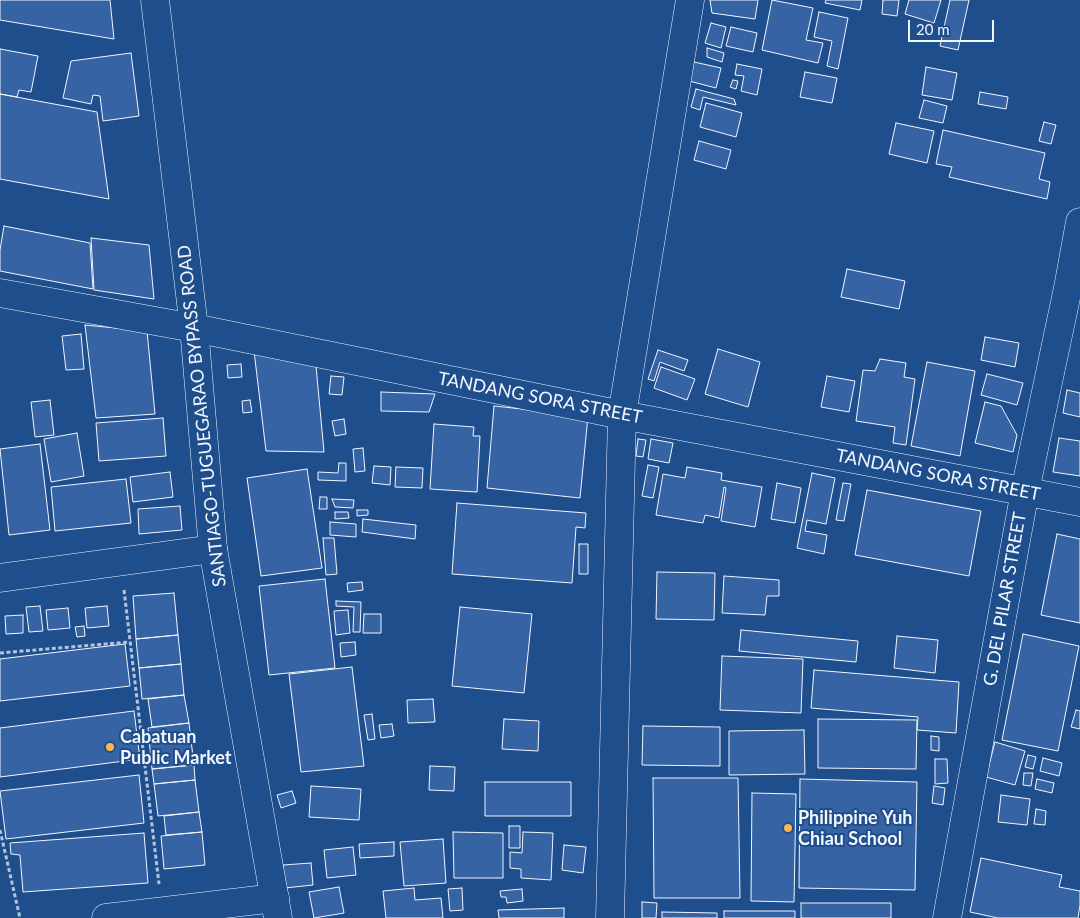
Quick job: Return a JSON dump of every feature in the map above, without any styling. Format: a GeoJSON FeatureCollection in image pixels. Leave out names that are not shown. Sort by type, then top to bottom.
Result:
{"type":"FeatureCollection","features":[{"type":"Feature","properties":{"kind":"main road","name":"SANTIAGO-TUGUEGARAO BYPASS ROAD"},"geometry":{"type":"LineString","coordinates":[[155,0],[194,328],[213,549],[276,908]]}},
{"type":"Feature","properties":{"kind":"main road"},"geometry":{"type":"LineString","coordinates":[[610,918],[622,415],[690,0]]}},
{"type":"Feature","properties":{"kind":"main road","name":"G. DEL PILAR STREET"},"geometry":{"type":"LineString","coordinates":[[947,918],[1025,491],[1080,222]]}},
{"type":"Feature","properties":{"kind":"main road","name":"TANDANG SORA STREET"},"geometry":{"type":"LineString","coordinates":[[0,293],[194,328],[622,415],[1080,502]]}},
{"type":"Feature","properties":{"kind":"main road"},"geometry":{"type":"LineString","coordinates":[[0,578],[120,560],[213,549]]}},
{"type":"Feature","properties":{"kind":"main road"},"geometry":{"type":"LineString","coordinates":[[106,918],[163,912],[276,908]]}},
{"type":"Feature","properties":{"kind":"path"},"geometry":{"type":"LineString","coordinates":[[120,560],[163,912]]}},
{"type":"Feature","properties":{"kind":"path"},"geometry":{"type":"LineString","coordinates":[[0,653],[129,642]]}},
{"type":"Feature","properties":{"kind":"path"},"geometry":{"type":"LineString","coordinates":[[0,830],[20,918]]}},
{"type":"Feature","properties":{"kind":"building"},"geometry":{"type":"Polygon","coordinates":[[[0,0],[110,0],[114,39],[0,20],[0,0]]]}},
{"type":"Feature","properties":{"kind":"building"},"geometry":{"type":"Polygon","coordinates":[[[710,0],[758,0],[755,19],[712,13],[710,0]]]}},
{"type":"Feature","properties":{"kind":"building"},"geometry":{"type":"Polygon","coordinates":[[[772,0],[813,8],[806,40],[823,43],[818,63],[762,50],[772,0]]]}},
{"type":"Feature","properties":{"kind":"building"},"geometry":{"type":"Polygon","coordinates":[[[826,0],[862,0],[860,10],[825,3],[826,0]]]}},
{"type":"Feature","properties":{"kind":"building"},"geometry":{"type":"Polygon","coordinates":[[[883,0],[899,0],[897,16],[882,14],[883,0]]]}},
{"type":"Feature","properties":{"kind":"building"},"geometry":{"type":"Polygon","coordinates":[[[909,0],[941,0],[934,23],[905,14],[909,0]]]}},
{"type":"Feature","properties":{"kind":"building"},"geometry":{"type":"Polygon","coordinates":[[[950,0],[969,0],[958,50],[940,46],[950,0]]]}},
{"type":"Feature","properties":{"kind":"building"},"geometry":{"type":"Polygon","coordinates":[[[819,12],[848,18],[838,69],[827,66],[832,41],[814,37],[819,12]]]}},
{"type":"Feature","properties":{"kind":"building"},"geometry":{"type":"Polygon","coordinates":[[[711,23],[726,27],[721,48],[705,43],[711,23]]]}},
{"type":"Feature","properties":{"kind":"building"},"geometry":{"type":"Polygon","coordinates":[[[731,27],[757,33],[753,52],[726,46],[731,27]]]}},
{"type":"Feature","properties":{"kind":"building"},"geometry":{"type":"Polygon","coordinates":[[[707,48],[724,53],[722,62],[707,57],[707,48]]]}},
{"type":"Feature","properties":{"kind":"building"},"geometry":{"type":"Polygon","coordinates":[[[0,49],[38,56],[31,92],[19,90],[17,97],[0,94],[0,49]]]}},
{"type":"Feature","properties":{"kind":"building"},"geometry":{"type":"Polygon","coordinates":[[[131,53],[139,116],[103,121],[100,96],[93,95],[91,104],[63,98],[71,61],[131,53]]]}},
{"type":"Feature","properties":{"kind":"building"},"geometry":{"type":"Polygon","coordinates":[[[694,62],[721,68],[716,88],[689,81],[694,62]]]}},
{"type":"Feature","properties":{"kind":"building"},"geometry":{"type":"Polygon","coordinates":[[[737,64],[762,69],[757,95],[741,91],[744,76],[735,75],[737,64]]]}},
{"type":"Feature","properties":{"kind":"building"},"geometry":{"type":"Polygon","coordinates":[[[926,67],[957,73],[952,100],[922,95],[926,67]]]}},
{"type":"Feature","properties":{"kind":"building"},"geometry":{"type":"Polygon","coordinates":[[[805,72],[837,78],[832,103],[800,97],[805,72]]]}},
{"type":"Feature","properties":{"kind":"building"},"geometry":{"type":"Polygon","coordinates":[[[733,80],[738,81],[736,89],[730,87],[733,80]]]}},
{"type":"Feature","properties":{"kind":"building"},"geometry":{"type":"Polygon","coordinates":[[[696,89],[734,99],[736,105],[703,97],[700,110],[691,107],[696,89]]]}},
{"type":"Feature","properties":{"kind":"building"},"geometry":{"type":"Polygon","coordinates":[[[980,92],[1008,97],[1006,109],[978,104],[980,92]]]}},
{"type":"Feature","properties":{"kind":"building"},"geometry":{"type":"Polygon","coordinates":[[[0,94],[97,112],[109,199],[0,179],[0,94]]]}},
{"type":"Feature","properties":{"kind":"building"},"geometry":{"type":"Polygon","coordinates":[[[924,100],[947,106],[943,123],[919,118],[924,100]]]}},
{"type":"Feature","properties":{"kind":"building"},"geometry":{"type":"Polygon","coordinates":[[[706,103],[742,113],[736,137],[700,127],[706,103]]]}},
{"type":"Feature","properties":{"kind":"building"},"geometry":{"type":"Polygon","coordinates":[[[1044,122],[1056,125],[1051,144],[1039,141],[1044,122]]]}},
{"type":"Feature","properties":{"kind":"building"},"geometry":{"type":"Polygon","coordinates":[[[896,123],[934,131],[927,163],[889,154],[896,123]]]}},
{"type":"Feature","properties":{"kind":"building"},"geometry":{"type":"Polygon","coordinates":[[[943,130],[1045,153],[1039,179],[1050,182],[1047,199],[949,177],[952,167],[936,164],[943,130]]]}},
{"type":"Feature","properties":{"kind":"building"},"geometry":{"type":"Polygon","coordinates":[[[699,141],[731,150],[726,169],[694,160],[699,141]]]}},
{"type":"Feature","properties":{"kind":"building"},"geometry":{"type":"Polygon","coordinates":[[[4,226],[90,243],[93,289],[0,271],[0,250],[4,226]]]}},
{"type":"Feature","properties":{"kind":"building"},"geometry":{"type":"Polygon","coordinates":[[[91,238],[149,245],[154,299],[94,290],[91,238]]]}},
{"type":"Feature","properties":{"kind":"building"},"geometry":{"type":"Polygon","coordinates":[[[847,269],[905,281],[899,309],[841,297],[847,269]]]}},
{"type":"Feature","properties":{"kind":"building"},"geometry":{"type":"Polygon","coordinates":[[[85,325],[147,331],[155,414],[96,418],[85,325]]]}},
{"type":"Feature","properties":{"kind":"building"},"geometry":{"type":"Polygon","coordinates":[[[81,334],[84,369],[66,370],[62,336],[81,334]]]}},
{"type":"Feature","properties":{"kind":"building"},"geometry":{"type":"Polygon","coordinates":[[[985,337],[1019,343],[1015,367],[981,360],[985,337]]]}},
{"type":"Feature","properties":{"kind":"building"},"geometry":{"type":"Polygon","coordinates":[[[718,349],[760,362],[748,407],[705,394],[718,349]]]}},
{"type":"Feature","properties":{"kind":"building"},"geometry":{"type":"Polygon","coordinates":[[[658,350],[688,360],[684,371],[660,362],[654,381],[648,379],[658,350]]]}},
{"type":"Feature","properties":{"kind":"building"},"geometry":{"type":"Polygon","coordinates":[[[254,351],[316,366],[324,452],[266,451],[254,351]]]}},
{"type":"Feature","properties":{"kind":"building"},"geometry":{"type":"Polygon","coordinates":[[[880,359],[906,363],[904,377],[915,379],[906,445],[893,443],[895,427],[856,421],[863,370],[875,371],[880,359]]]}},
{"type":"Feature","properties":{"kind":"building"},"geometry":{"type":"Polygon","coordinates":[[[927,362],[975,371],[960,456],[911,446],[927,362]]]}},
{"type":"Feature","properties":{"kind":"building"},"geometry":{"type":"Polygon","coordinates":[[[241,364],[242,377],[228,378],[227,365],[241,364]]]}},
{"type":"Feature","properties":{"kind":"building"},"geometry":{"type":"Polygon","coordinates":[[[661,367],[695,379],[687,400],[654,388],[661,367]]]}},
{"type":"Feature","properties":{"kind":"building"},"geometry":{"type":"Polygon","coordinates":[[[987,374],[1023,383],[1017,405],[981,395],[987,374]]]}},
{"type":"Feature","properties":{"kind":"building"},"geometry":{"type":"Polygon","coordinates":[[[331,376],[344,377],[342,395],[329,394],[331,376]]]}},
{"type":"Feature","properties":{"kind":"building"},"geometry":{"type":"Polygon","coordinates":[[[827,376],[855,381],[849,412],[821,407],[827,376]]]}},
{"type":"Feature","properties":{"kind":"building"},"geometry":{"type":"Polygon","coordinates":[[[1067,390],[1080,393],[1080,417],[1063,413],[1067,390]]]}},
{"type":"Feature","properties":{"kind":"building"},"geometry":{"type":"Polygon","coordinates":[[[381,392],[435,394],[429,412],[381,411],[381,392]]]}},
{"type":"Feature","properties":{"kind":"building"},"geometry":{"type":"Polygon","coordinates":[[[50,400],[54,435],[35,437],[31,402],[50,400]]]}},
{"type":"Feature","properties":{"kind":"building"},"geometry":{"type":"Polygon","coordinates":[[[250,400],[252,412],[243,413],[242,401],[250,400]]]}},
{"type":"Feature","properties":{"kind":"building"},"geometry":{"type":"Polygon","coordinates":[[[985,402],[1001,406],[1017,435],[1013,452],[975,443],[985,402]]]}},
{"type":"Feature","properties":{"kind":"building"},"geometry":{"type":"Polygon","coordinates":[[[494,406],[588,416],[580,498],[487,488],[494,406]]]}},
{"type":"Feature","properties":{"kind":"building"},"geometry":{"type":"Polygon","coordinates":[[[163,418],[166,456],[99,461],[96,423],[163,418]]]}},
{"type":"Feature","properties":{"kind":"building"},"geometry":{"type":"Polygon","coordinates":[[[344,419],[346,434],[335,436],[332,421],[344,419]]]}},
{"type":"Feature","properties":{"kind":"building"},"geometry":{"type":"Polygon","coordinates":[[[434,424],[474,427],[473,436],[480,436],[477,492],[430,489],[434,424]]]}},
{"type":"Feature","properties":{"kind":"building"},"geometry":{"type":"Polygon","coordinates":[[[77,433],[84,476],[51,482],[44,439],[77,433]]]}},
{"type":"Feature","properties":{"kind":"building"},"geometry":{"type":"Polygon","coordinates":[[[1059,438],[1080,441],[1080,476],[1053,472],[1059,438]]]}},
{"type":"Feature","properties":{"kind":"building"},"geometry":{"type":"Polygon","coordinates":[[[638,439],[646,440],[643,457],[636,456],[638,439]]]}},
{"type":"Feature","properties":{"kind":"building"},"geometry":{"type":"Polygon","coordinates":[[[651,439],[673,443],[669,463],[648,459],[651,439]]]}},
{"type":"Feature","properties":{"kind":"building"},"geometry":{"type":"Polygon","coordinates":[[[40,444],[50,530],[9,535],[0,449],[40,444]]]}},
{"type":"Feature","properties":{"kind":"building"},"geometry":{"type":"Polygon","coordinates":[[[363,448],[365,471],[355,472],[353,449],[363,448]]]}},
{"type":"Feature","properties":{"kind":"building"},"geometry":{"type":"Polygon","coordinates":[[[339,463],[346,463],[346,481],[318,480],[318,472],[338,473],[339,463]]]}},
{"type":"Feature","properties":{"kind":"building"},"geometry":{"type":"Polygon","coordinates":[[[648,465],[659,467],[653,498],[642,496],[648,465]]]}},
{"type":"Feature","properties":{"kind":"building"},"geometry":{"type":"Polygon","coordinates":[[[374,466],[391,467],[390,485],[372,483],[374,466]]]}},
{"type":"Feature","properties":{"kind":"building"},"geometry":{"type":"Polygon","coordinates":[[[396,467],[423,468],[422,488],[395,487],[396,467]]]}},
{"type":"Feature","properties":{"kind":"building"},"geometry":{"type":"Polygon","coordinates":[[[687,467],[722,473],[721,480],[762,487],[755,527],[721,521],[726,488],[724,487],[719,518],[705,515],[703,523],[656,515],[663,474],[685,478],[687,467]]]}},
{"type":"Feature","properties":{"kind":"building"},"geometry":{"type":"Polygon","coordinates":[[[307,469],[322,568],[261,576],[247,478],[307,469]]]}},
{"type":"Feature","properties":{"kind":"building"},"geometry":{"type":"Polygon","coordinates":[[[170,472],[173,497],[133,502],[130,477],[170,472]]]}},
{"type":"Feature","properties":{"kind":"building"},"geometry":{"type":"Polygon","coordinates":[[[812,473],[835,478],[826,524],[807,520],[805,531],[827,535],[824,554],[797,548],[812,473]]]}},
{"type":"Feature","properties":{"kind":"building"},"geometry":{"type":"Polygon","coordinates":[[[126,479],[131,523],[55,531],[51,487],[126,479]]]}},
{"type":"Feature","properties":{"kind":"building"},"geometry":{"type":"Polygon","coordinates":[[[777,483],[801,488],[795,523],[771,519],[777,483]]]}},
{"type":"Feature","properties":{"kind":"building"},"geometry":{"type":"Polygon","coordinates":[[[843,483],[851,484],[844,521],[836,520],[843,483]]]}},
{"type":"Feature","properties":{"kind":"building"},"geometry":{"type":"Polygon","coordinates":[[[867,490],[981,511],[969,576],[855,555],[867,490]]]}},
{"type":"Feature","properties":{"kind":"building"},"geometry":{"type":"Polygon","coordinates":[[[320,497],[327,497],[327,509],[319,509],[320,497]]]}},
{"type":"Feature","properties":{"kind":"building"},"geometry":{"type":"Polygon","coordinates":[[[332,499],[354,500],[353,508],[335,507],[332,499]]]}},
{"type":"Feature","properties":{"kind":"building"},"geometry":{"type":"Polygon","coordinates":[[[457,503],[586,513],[585,528],[576,527],[572,583],[452,574],[457,503]]]}},
{"type":"Feature","properties":{"kind":"building"},"geometry":{"type":"Polygon","coordinates":[[[180,506],[182,530],[139,534],[138,509],[180,506]]]}},
{"type":"Feature","properties":{"kind":"building"},"geometry":{"type":"Polygon","coordinates":[[[357,510],[368,510],[368,515],[357,516],[357,510]]]}},
{"type":"Feature","properties":{"kind":"building"},"geometry":{"type":"Polygon","coordinates":[[[335,512],[348,512],[349,518],[335,519],[335,512]]]}},
{"type":"Feature","properties":{"kind":"building"},"geometry":{"type":"Polygon","coordinates":[[[363,519],[416,525],[415,539],[362,532],[363,519]]]}},
{"type":"Feature","properties":{"kind":"building"},"geometry":{"type":"Polygon","coordinates":[[[330,522],[356,524],[356,537],[330,535],[330,522]]]}},
{"type":"Feature","properties":{"kind":"building"},"geometry":{"type":"Polygon","coordinates":[[[1057,534],[1080,539],[1080,623],[1041,615],[1057,534]]]}},
{"type":"Feature","properties":{"kind":"building"},"geometry":{"type":"Polygon","coordinates":[[[323,538],[334,538],[337,574],[326,575],[323,538]]]}},
{"type":"Feature","properties":{"kind":"building"},"geometry":{"type":"Polygon","coordinates":[[[579,544],[588,544],[588,574],[579,574],[579,544]]]}},
{"type":"Feature","properties":{"kind":"building"},"geometry":{"type":"Polygon","coordinates":[[[657,572],[715,573],[714,620],[656,619],[657,572]]]}},
{"type":"Feature","properties":{"kind":"building"},"geometry":{"type":"Polygon","coordinates":[[[724,576],[779,580],[779,596],[767,596],[765,615],[722,613],[724,576]]]}},
{"type":"Feature","properties":{"kind":"building"},"geometry":{"type":"Polygon","coordinates":[[[325,579],[335,668],[269,675],[259,586],[325,579]]]}},
{"type":"Feature","properties":{"kind":"building"},"geometry":{"type":"Polygon","coordinates":[[[362,582],[363,590],[348,592],[347,583],[362,582]]]}},
{"type":"Feature","properties":{"kind":"building"},"geometry":{"type":"Polygon","coordinates":[[[174,593],[178,635],[136,639],[133,596],[174,593]]]}},
{"type":"Feature","properties":{"kind":"building"},"geometry":{"type":"Polygon","coordinates":[[[336,601],[361,602],[360,632],[353,632],[354,607],[336,606],[336,601]]]}},
{"type":"Feature","properties":{"kind":"building"},"geometry":{"type":"Polygon","coordinates":[[[40,606],[43,631],[29,632],[26,607],[40,606]]]}},
{"type":"Feature","properties":{"kind":"building"},"geometry":{"type":"Polygon","coordinates":[[[107,606],[109,626],[87,628],[85,608],[107,606]]]}},
{"type":"Feature","properties":{"kind":"building"},"geometry":{"type":"Polygon","coordinates":[[[460,607],[532,614],[524,693],[452,686],[460,607]]]}},
{"type":"Feature","properties":{"kind":"building"},"geometry":{"type":"Polygon","coordinates":[[[68,608],[70,628],[48,630],[46,610],[68,608]]]}},
{"type":"Feature","properties":{"kind":"building"},"geometry":{"type":"Polygon","coordinates":[[[348,610],[350,633],[336,635],[334,611],[348,610]]]}},
{"type":"Feature","properties":{"kind":"building"},"geometry":{"type":"Polygon","coordinates":[[[364,614],[381,614],[381,633],[363,633],[364,614]]]}},
{"type":"Feature","properties":{"kind":"building"},"geometry":{"type":"Polygon","coordinates":[[[23,615],[23,633],[6,634],[5,616],[23,615]]]}},
{"type":"Feature","properties":{"kind":"building"},"geometry":{"type":"Polygon","coordinates":[[[84,626],[85,636],[77,637],[75,627],[84,626]]]}},
{"type":"Feature","properties":{"kind":"building"},"geometry":{"type":"Polygon","coordinates":[[[741,630],[858,641],[856,662],[739,651],[741,630]]]}},
{"type":"Feature","properties":{"kind":"building"},"geometry":{"type":"Polygon","coordinates":[[[1023,634],[1079,646],[1058,751],[1002,740],[1023,634]]]}},
{"type":"Feature","properties":{"kind":"building"},"geometry":{"type":"Polygon","coordinates":[[[178,635],[181,664],[139,668],[136,639],[178,635]]]}},
{"type":"Feature","properties":{"kind":"building"},"geometry":{"type":"Polygon","coordinates":[[[897,636],[938,640],[935,673],[894,668],[897,636]]]}},
{"type":"Feature","properties":{"kind":"building"},"geometry":{"type":"Polygon","coordinates":[[[355,642],[356,655],[341,657],[340,643],[355,642]]]}},
{"type":"Feature","properties":{"kind":"building"},"geometry":{"type":"Polygon","coordinates":[[[125,644],[130,686],[0,701],[0,659],[125,644]]]}},
{"type":"Feature","properties":{"kind":"building"},"geometry":{"type":"Polygon","coordinates":[[[722,656],[803,659],[801,713],[720,710],[722,656]]]}},
{"type":"Feature","properties":{"kind":"building"},"geometry":{"type":"Polygon","coordinates":[[[181,664],[184,695],[142,699],[139,668],[181,664]]]}},
{"type":"Feature","properties":{"kind":"building"},"geometry":{"type":"Polygon","coordinates":[[[352,667],[364,766],[301,772],[289,674],[352,667]]]}},
{"type":"Feature","properties":{"kind":"building"},"geometry":{"type":"Polygon","coordinates":[[[814,670],[959,682],[956,733],[917,730],[918,717],[811,708],[814,670]]]}},
{"type":"Feature","properties":{"kind":"building"},"geometry":{"type":"Polygon","coordinates":[[[184,695],[189,723],[152,727],[148,699],[184,695]]]}},
{"type":"Feature","properties":{"kind":"building"},"geometry":{"type":"Polygon","coordinates":[[[433,699],[435,722],[408,723],[407,700],[433,699]]]}},
{"type":"Feature","properties":{"kind":"building"},"geometry":{"type":"Polygon","coordinates":[[[1076,710],[1080,711],[1080,729],[1071,727],[1076,710]]]}},
{"type":"Feature","properties":{"kind":"building"},"geometry":{"type":"Polygon","coordinates":[[[134,711],[140,759],[0,777],[0,728],[134,711]]]}},
{"type":"Feature","properties":{"kind":"building"},"geometry":{"type":"Polygon","coordinates":[[[372,714],[375,739],[368,740],[364,715],[372,714]]]}},
{"type":"Feature","properties":{"kind":"building"},"geometry":{"type":"Polygon","coordinates":[[[504,719],[539,721],[538,751],[502,749],[504,719]]]}},
{"type":"Feature","properties":{"kind":"building"},"geometry":{"type":"Polygon","coordinates":[[[818,719],[917,720],[916,769],[818,768],[818,719]]]}},
{"type":"Feature","properties":{"kind":"building"},"geometry":{"type":"Polygon","coordinates":[[[189,723],[194,765],[152,769],[148,728],[189,723]]]}},
{"type":"Feature","properties":{"kind":"building"},"geometry":{"type":"Polygon","coordinates":[[[392,724],[394,736],[381,738],[379,725],[392,724]]]}},
{"type":"Feature","properties":{"kind":"building"},"geometry":{"type":"Polygon","coordinates":[[[643,726],[720,727],[720,766],[642,765],[643,726]]]}},
{"type":"Feature","properties":{"kind":"building"},"geometry":{"type":"Polygon","coordinates":[[[804,730],[805,774],[729,775],[729,731],[804,730]]]}},
{"type":"Feature","properties":{"kind":"building"},"geometry":{"type":"Polygon","coordinates":[[[931,736],[939,737],[939,751],[931,750],[931,736]]]}},
{"type":"Feature","properties":{"kind":"building"},"geometry":{"type":"Polygon","coordinates":[[[995,742],[1025,751],[1015,785],[986,777],[995,742]]]}},
{"type":"Feature","properties":{"kind":"building"},"geometry":{"type":"Polygon","coordinates":[[[1028,755],[1036,757],[1033,769],[1025,767],[1028,755]]]}},
{"type":"Feature","properties":{"kind":"building"},"geometry":{"type":"Polygon","coordinates":[[[1043,758],[1062,763],[1059,776],[1040,771],[1043,758]]]}},
{"type":"Feature","properties":{"kind":"building"},"geometry":{"type":"Polygon","coordinates":[[[935,759],[947,759],[948,783],[935,784],[935,759]]]}},
{"type":"Feature","properties":{"kind":"building"},"geometry":{"type":"Polygon","coordinates":[[[194,765],[195,780],[154,784],[152,769],[194,765]]]}},
{"type":"Feature","properties":{"kind":"building"},"geometry":{"type":"Polygon","coordinates":[[[430,766],[455,767],[454,791],[429,790],[430,766]]]}},
{"type":"Feature","properties":{"kind":"building"},"geometry":{"type":"Polygon","coordinates":[[[1024,773],[1033,773],[1031,786],[1023,785],[1024,773]]]}},
{"type":"Feature","properties":{"kind":"building"},"geometry":{"type":"Polygon","coordinates":[[[139,775],[144,823],[6,839],[0,791],[139,775]]]}},
{"type":"Feature","properties":{"kind":"building"},"geometry":{"type":"Polygon","coordinates":[[[653,778],[738,778],[740,898],[654,898],[653,778]]]}},
{"type":"Feature","properties":{"kind":"building"},"geometry":{"type":"Polygon","coordinates":[[[800,779],[917,782],[915,890],[799,888],[800,779]]]}},
{"type":"Feature","properties":{"kind":"building"},"geometry":{"type":"Polygon","coordinates":[[[1037,779],[1054,783],[1052,793],[1035,789],[1037,779]]]}},
{"type":"Feature","properties":{"kind":"building"},"geometry":{"type":"Polygon","coordinates":[[[195,780],[199,812],[158,816],[154,784],[195,780]]]}},
{"type":"Feature","properties":{"kind":"building"},"geometry":{"type":"Polygon","coordinates":[[[485,782],[571,782],[571,816],[485,816],[485,782]]]}},
{"type":"Feature","properties":{"kind":"building"},"geometry":{"type":"Polygon","coordinates":[[[311,786],[361,789],[359,820],[309,817],[311,786]]]}},
{"type":"Feature","properties":{"kind":"building"},"geometry":{"type":"Polygon","coordinates":[[[934,786],[945,788],[943,805],[932,803],[934,786]]]}},
{"type":"Feature","properties":{"kind":"building"},"geometry":{"type":"Polygon","coordinates":[[[292,791],[296,803],[281,808],[277,795],[292,791]]]}},
{"type":"Feature","properties":{"kind":"building"},"geometry":{"type":"Polygon","coordinates":[[[752,793],[796,794],[794,902],[751,901],[752,793]]]}},
{"type":"Feature","properties":{"kind":"building"},"geometry":{"type":"Polygon","coordinates":[[[1001,795],[1030,799],[1027,825],[998,822],[1001,795]]]}},
{"type":"Feature","properties":{"kind":"building"},"geometry":{"type":"Polygon","coordinates":[[[1036,809],[1046,811],[1045,825],[1034,824],[1036,809]]]}},
{"type":"Feature","properties":{"kind":"building"},"geometry":{"type":"Polygon","coordinates":[[[199,812],[202,832],[166,835],[164,816],[199,812]]]}},
{"type":"Feature","properties":{"kind":"building"},"geometry":{"type":"Polygon","coordinates":[[[509,826],[520,826],[520,848],[509,848],[509,826]]]}},
{"type":"Feature","properties":{"kind":"building"},"geometry":{"type":"Polygon","coordinates":[[[202,832],[205,865],[164,869],[161,836],[202,832]]]}},
{"type":"Feature","properties":{"kind":"building"},"geometry":{"type":"Polygon","coordinates":[[[453,832],[503,833],[503,878],[454,878],[453,832]]]}},
{"type":"Feature","properties":{"kind":"building"},"geometry":{"type":"Polygon","coordinates":[[[523,832],[553,833],[551,880],[521,878],[521,869],[510,868],[510,852],[522,853],[523,832]]]}},
{"type":"Feature","properties":{"kind":"building"},"geometry":{"type":"Polygon","coordinates":[[[144,833],[148,883],[23,892],[20,855],[11,854],[10,843],[144,833]]]}},
{"type":"Feature","properties":{"kind":"building"},"geometry":{"type":"Polygon","coordinates":[[[443,839],[446,883],[404,886],[400,842],[443,839]]]}},
{"type":"Feature","properties":{"kind":"building"},"geometry":{"type":"Polygon","coordinates":[[[394,842],[394,856],[360,858],[359,844],[394,842]]]}},
{"type":"Feature","properties":{"kind":"building"},"geometry":{"type":"Polygon","coordinates":[[[564,845],[586,847],[583,873],[562,870],[564,845]]]}},
{"type":"Feature","properties":{"kind":"building"},"geometry":{"type":"Polygon","coordinates":[[[353,847],[356,875],[327,878],[324,850],[353,847]]]}},
{"type":"Feature","properties":{"kind":"building"},"geometry":{"type":"Polygon","coordinates":[[[981,858],[1062,875],[1059,887],[1080,891],[1078,918],[998,918],[970,912],[981,858]]]}},
{"type":"Feature","properties":{"kind":"building"},"geometry":{"type":"Polygon","coordinates":[[[311,863],[313,885],[285,888],[283,865],[311,863]]]}},
{"type":"Feature","properties":{"kind":"building"},"geometry":{"type":"Polygon","coordinates":[[[339,887],[344,913],[314,918],[309,892],[339,887]]]}},
{"type":"Feature","properties":{"kind":"building"},"geometry":{"type":"Polygon","coordinates":[[[414,888],[415,900],[441,898],[443,918],[386,918],[383,891],[414,888]]]}},
{"type":"Feature","properties":{"kind":"building"},"geometry":{"type":"Polygon","coordinates":[[[462,888],[463,910],[450,911],[448,889],[462,888]]]}},
{"type":"Feature","properties":{"kind":"building"},"geometry":{"type":"Polygon","coordinates":[[[522,889],[523,901],[507,903],[506,897],[501,897],[500,891],[522,889]]]}},
{"type":"Feature","properties":{"kind":"building"},"geometry":{"type":"Polygon","coordinates":[[[642,902],[657,903],[656,918],[642,918],[642,902]]]}},
{"type":"Feature","properties":{"kind":"building"},"geometry":{"type":"Polygon","coordinates":[[[801,903],[891,903],[891,918],[801,918],[801,903]]]}},
{"type":"Feature","properties":{"kind":"building"},"geometry":{"type":"Polygon","coordinates":[[[564,908],[564,918],[499,918],[498,910],[564,908]]]}},
{"type":"Feature","properties":{"kind":"building"},"geometry":{"type":"Polygon","coordinates":[[[724,911],[795,911],[795,918],[724,918],[724,911]]]}},
{"type":"Feature","properties":{"kind":"building"},"geometry":{"type":"Polygon","coordinates":[[[662,912],[717,913],[717,918],[662,918],[662,912]]]}},
{"type":"Feature","properties":{"kind":"place","name":"Cabatuan Public Market"},"geometry":{"type":"Point","coordinates":[110,747]}},
{"type":"Feature","properties":{"kind":"place","name":"Philippine Yuh Chiau School"},"geometry":{"type":"Point","coordinates":[788,828]}}]}
